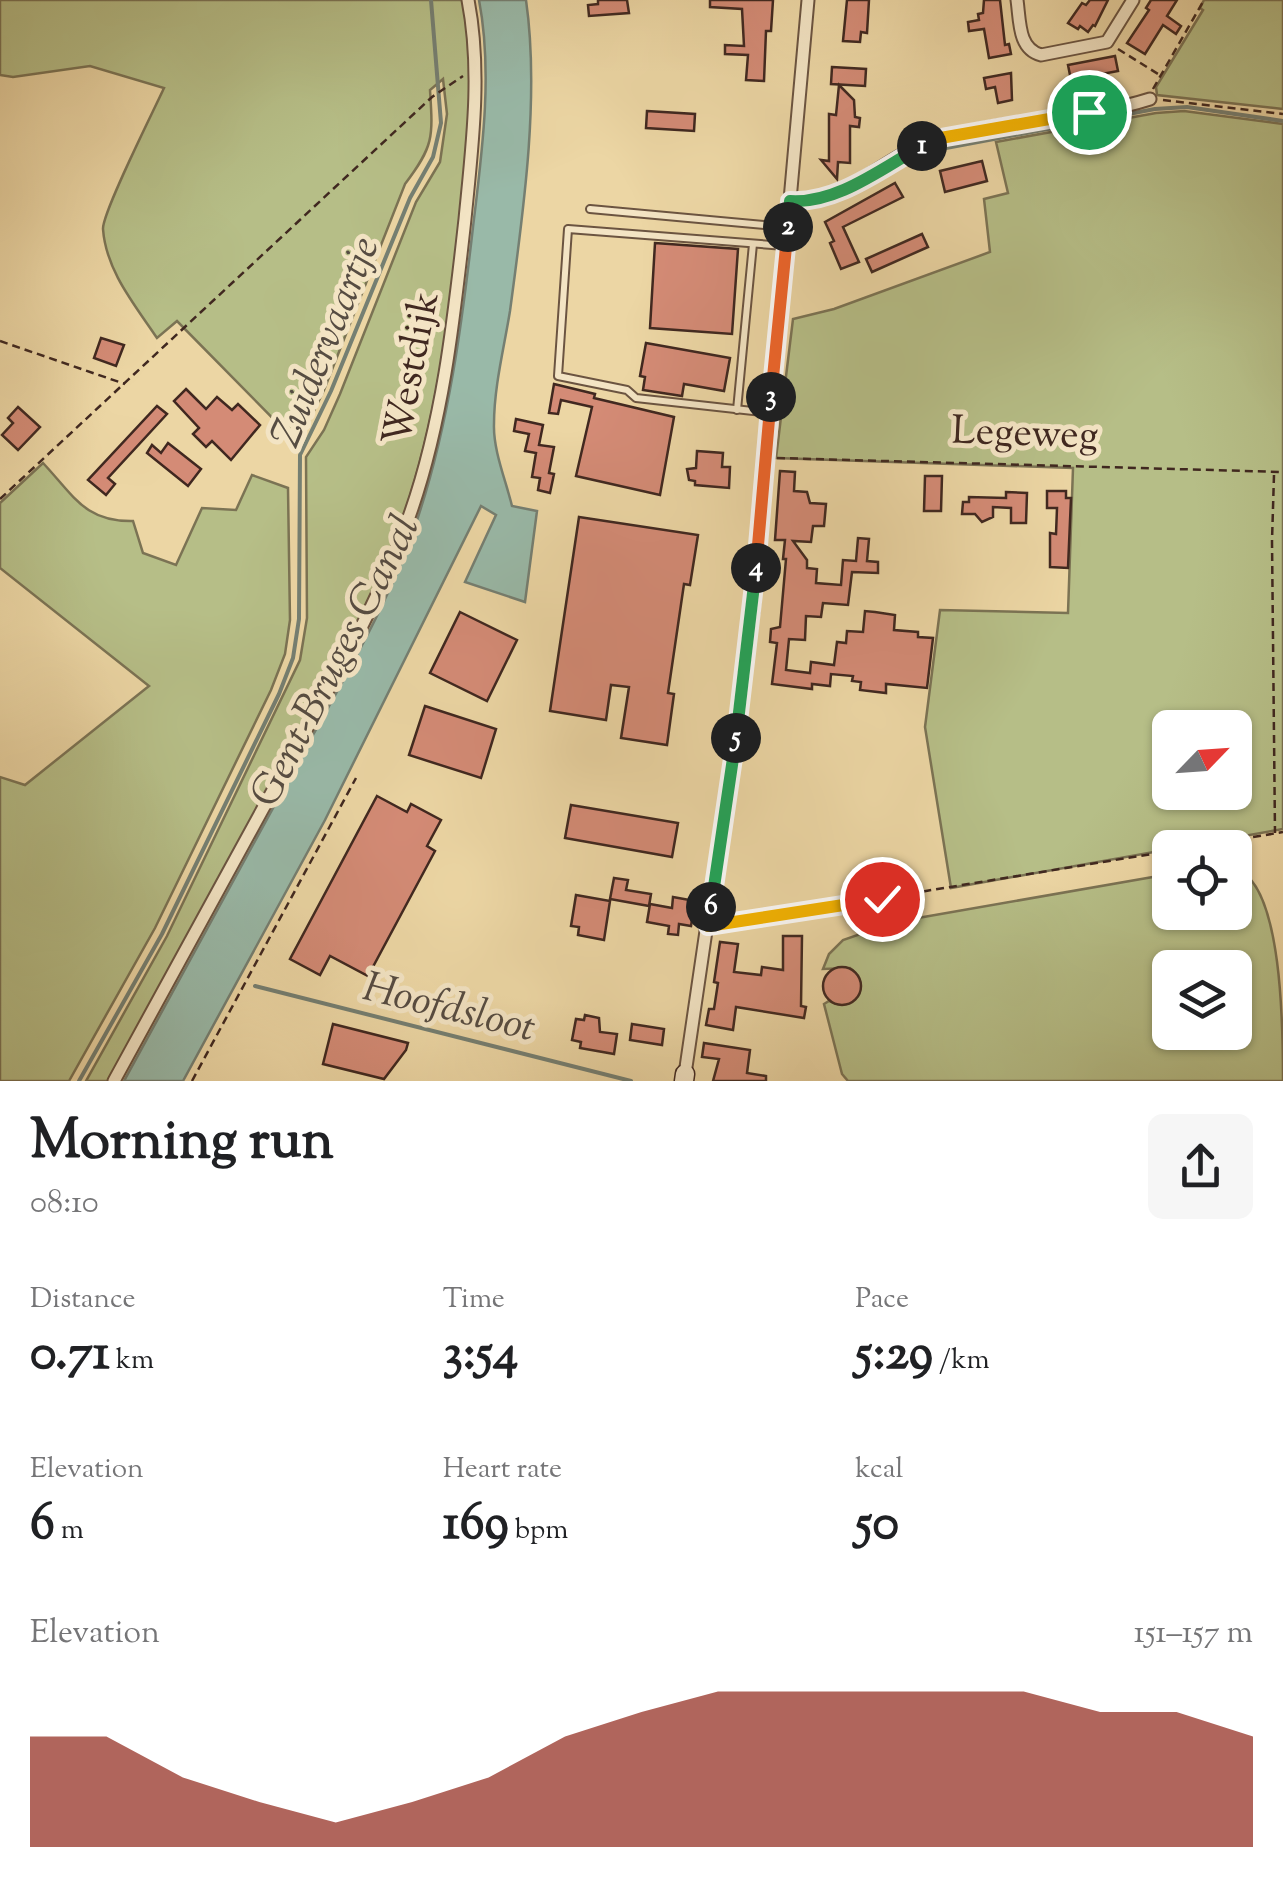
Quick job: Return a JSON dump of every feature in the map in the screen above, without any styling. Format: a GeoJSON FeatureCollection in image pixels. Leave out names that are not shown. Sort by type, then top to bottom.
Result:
{"type":"FeatureCollection","features":[{"type":"Feature","properties":{"kind":"street","name":"Westdijk"},"geometry":{"type":"LineString","coordinates":[[114,1081],[350,648],[411,514],[435,421],[456,301],[471,160],[474,73],[468,0]]}},
{"type":"Feature","properties":{"kind":"street"},"geometry":{"type":"LineString","coordinates":[[684,1077],[753,611],[808,0]]}},
{"type":"Feature","properties":{"kind":"street"},"geometry":{"type":"LineString","coordinates":[[1016,0],[1025,46],[1033,54],[1041,55],[1107,42],[1133,0]]}},
{"type":"Feature","properties":{"kind":"street"},"geometry":{"type":"LineString","coordinates":[[790,201],[810,202],[834,194],[935,139],[1150,99]]}},
{"type":"Feature","properties":{"kind":"lane"},"geometry":{"type":"LineString","coordinates":[[590,208],[788,228]]}},
{"type":"Feature","properties":{"kind":"lane"},"geometry":{"type":"LineString","coordinates":[[770,413],[636,398],[628,390],[558,376],[568,230],[786,246]]}},
{"type":"Feature","properties":{"kind":"lane"},"geometry":{"type":"LineString","coordinates":[[737,410],[753,244]]}},
{"type":"Feature","properties":{"kind":"path"},"geometry":{"type":"LineString","coordinates":[[1204,0],[1159,75],[1150,99],[1283,114]]}},
{"type":"Feature","properties":{"kind":"path"},"geometry":{"type":"LineString","coordinates":[[1107,42],[1159,75]]}},
{"type":"Feature","properties":{"kind":"path"},"geometry":{"type":"LineString","coordinates":[[0,499],[444,86],[474,73]]}},
{"type":"Feature","properties":{"kind":"path"},"geometry":{"type":"LineString","coordinates":[[0,341],[126,384]]}},
{"type":"Feature","properties":{"kind":"path","name":"Legeweg"},"geometry":{"type":"LineString","coordinates":[[766,458],[1283,472]]}},
{"type":"Feature","properties":{"kind":"path"},"geometry":{"type":"LineString","coordinates":[[1274,472],[1275,833]]}},
{"type":"Feature","properties":{"kind":"path"},"geometry":{"type":"LineString","coordinates":[[192,1081],[356,778]]}},
{"type":"Feature","properties":{"kind":"path"},"geometry":{"type":"LineString","coordinates":[[1252,837],[1283,832]]}},
{"type":"Feature","properties":{"kind":"path"},"geometry":{"type":"LineString","coordinates":[[708,926],[1152,854]]}},
{"type":"Feature","properties":{"kind":"green space"},"geometry":{"type":"Polygon","coordinates":[[[0,0],[465,0],[469,28],[468,142],[451,300],[432,410],[403,517],[348,641],[108,1081],[86,1081],[167,936],[300,660],[307,618],[306,457],[324,430],[340,394],[416,202],[440,162],[447,114],[443,79],[430,90],[431,130],[426,150],[405,184],[324,390],[298,444],[177,321],[157,338],[123,287],[110,259],[103,229],[105,219],[164,88],[90,66],[13,77],[0,75],[0,0]]]}},
{"type":"Feature","properties":{"kind":"green space"},"geometry":{"type":"Polygon","coordinates":[[[1204,0],[1283,0],[1283,109],[1157,95],[1156,87],[1203,10],[1200,8],[1204,0]]]}},
{"type":"Feature","properties":{"kind":"green space"},"geometry":{"type":"Polygon","coordinates":[[[1184,111],[1283,124],[1283,829],[1252,835],[1252,830],[1152,830],[1152,852],[951,888],[925,727],[940,610],[1068,613],[1073,468],[776,458],[793,319],[834,309],[990,252],[984,199],[1008,193],[996,142],[1184,111]]]}},
{"type":"Feature","properties":{"kind":"green space"},"geometry":{"type":"Polygon","coordinates":[[[43,463],[92,512],[133,521],[143,553],[176,565],[202,508],[236,510],[252,475],[288,488],[290,620],[285,654],[271,690],[155,928],[69,1081],[0,1081],[0,777],[25,785],[149,686],[0,568],[0,503],[43,463]]]}},
{"type":"Feature","properties":{"kind":"green space"},"geometry":{"type":"Polygon","coordinates":[[[1152,877],[1152,930],[1252,930],[1252,882],[1263,901],[1277,962],[1283,1081],[848,1081],[842,1074],[824,1004],[853,1001],[860,982],[850,968],[823,969],[829,954],[843,940],[895,922],[1152,877]]]}},
{"type":"Feature","properties":{"kind":"shaded area"},"geometry":{"type":"Polygon","coordinates":[[[479,0],[526,0],[530,37],[531,115],[524,196],[494,424],[512,506],[537,511],[525,602],[465,582],[496,515],[481,506],[325,820],[183,1081],[124,1081],[366,638],[418,517],[453,373],[483,142],[486,84],[479,0]]]}},
{"type":"Feature","properties":{"kind":"building"},"geometry":{"type":"Polygon","coordinates":[[[598,0],[627,0],[629,13],[589,16],[588,5],[598,4],[598,0]]]}},
{"type":"Feature","properties":{"kind":"building"},"geometry":{"type":"Polygon","coordinates":[[[710,0],[773,0],[771,31],[766,31],[764,81],[746,80],[748,55],[725,54],[725,45],[744,46],[742,9],[710,7],[710,0]]]}},
{"type":"Feature","properties":{"kind":"building"},"geometry":{"type":"Polygon","coordinates":[[[847,0],[869,0],[867,33],[861,32],[860,42],[843,41],[847,0]]]}},
{"type":"Feature","properties":{"kind":"building"},"geometry":{"type":"Polygon","coordinates":[[[984,0],[1000,0],[1005,45],[1009,44],[1011,54],[989,58],[984,29],[969,31],[968,22],[979,20],[984,0]]]}},
{"type":"Feature","properties":{"kind":"building"},"geometry":{"type":"Polygon","coordinates":[[[1090,0],[1108,0],[1088,32],[1068,23],[1082,3],[1086,5],[1090,0]]]}},
{"type":"Feature","properties":{"kind":"building"},"geometry":{"type":"Polygon","coordinates":[[[1151,0],[1177,0],[1167,16],[1181,26],[1176,34],[1163,25],[1145,54],[1127,43],[1149,10],[1146,8],[1151,0]]]}},
{"type":"Feature","properties":{"kind":"building"},"geometry":{"type":"Polygon","coordinates":[[[1115,56],[1118,71],[1086,77],[1087,82],[1072,85],[1068,65],[1115,56]]]}},
{"type":"Feature","properties":{"kind":"building"},"geometry":{"type":"Polygon","coordinates":[[[832,67],[866,69],[865,86],[831,84],[832,67]]]}},
{"type":"Feature","properties":{"kind":"building"},"geometry":{"type":"Polygon","coordinates":[[[1011,73],[1012,100],[998,103],[995,87],[986,89],[984,78],[1011,73]]]}},
{"type":"Feature","properties":{"kind":"building"},"geometry":{"type":"Polygon","coordinates":[[[839,85],[854,100],[855,117],[860,118],[859,127],[850,126],[850,163],[838,162],[837,179],[821,160],[829,161],[829,114],[836,115],[839,85]]]}},
{"type":"Feature","properties":{"kind":"building"},"geometry":{"type":"Polygon","coordinates":[[[647,111],[695,114],[694,131],[646,128],[647,111]]]}},
{"type":"Feature","properties":{"kind":"building"},"geometry":{"type":"Polygon","coordinates":[[[982,161],[987,181],[945,192],[940,171],[982,161]]]}},
{"type":"Feature","properties":{"kind":"building"},"geometry":{"type":"Polygon","coordinates":[[[895,183],[903,197],[843,227],[859,262],[841,269],[825,222],[895,183]]]}},
{"type":"Feature","properties":{"kind":"building"},"geometry":{"type":"Polygon","coordinates":[[[922,234],[928,247],[872,272],[866,259],[922,234]]]}},
{"type":"Feature","properties":{"kind":"building"},"geometry":{"type":"Polygon","coordinates":[[[655,243],[738,249],[732,334],[650,328],[655,243]]]}},
{"type":"Feature","properties":{"kind":"building"},"geometry":{"type":"Polygon","coordinates":[[[101,338],[124,345],[116,366],[94,358],[101,338]]]}},
{"type":"Feature","properties":{"kind":"building"},"geometry":{"type":"Polygon","coordinates":[[[646,343],[730,358],[724,391],[684,384],[682,396],[643,390],[645,377],[640,376],[646,343]]]}},
{"type":"Feature","properties":{"kind":"building"},"geometry":{"type":"Polygon","coordinates":[[[554,384],[674,417],[660,495],[576,476],[592,407],[561,400],[558,414],[549,413],[554,384]]]}},
{"type":"Feature","properties":{"kind":"building"},"geometry":{"type":"Polygon","coordinates":[[[186,389],[206,409],[217,397],[232,410],[238,404],[260,425],[231,460],[212,441],[206,447],[193,434],[199,428],[174,401],[186,389]]]}},
{"type":"Feature","properties":{"kind":"building"},"geometry":{"type":"Polygon","coordinates":[[[157,406],[167,414],[108,478],[115,484],[106,495],[88,480],[157,406]]]}},
{"type":"Feature","properties":{"kind":"building"},"geometry":{"type":"Polygon","coordinates":[[[18,407],[40,427],[18,450],[2,435],[13,423],[8,418],[18,407]]]}},
{"type":"Feature","properties":{"kind":"building"},"geometry":{"type":"Polygon","coordinates":[[[516,419],[543,425],[539,445],[554,447],[550,493],[538,490],[540,478],[532,477],[536,453],[525,451],[529,434],[514,431],[516,419]]]}},
{"type":"Feature","properties":{"kind":"building"},"geometry":{"type":"Polygon","coordinates":[[[168,443],[201,469],[188,486],[147,453],[152,445],[161,453],[168,443]]]}},
{"type":"Feature","properties":{"kind":"building"},"geometry":{"type":"Polygon","coordinates":[[[697,451],[723,453],[722,467],[730,467],[729,488],[695,485],[695,481],[689,480],[687,469],[696,468],[697,451]]]}},
{"type":"Feature","properties":{"kind":"building"},"geometry":{"type":"Polygon","coordinates":[[[780,471],[795,472],[794,491],[807,492],[810,503],[826,504],[824,526],[813,526],[811,542],[793,541],[807,560],[807,568],[817,569],[816,583],[841,585],[843,560],[856,561],[858,538],[869,539],[867,561],[878,562],[878,573],[852,572],[848,605],[823,603],[821,617],[806,616],[805,640],[789,639],[786,670],[810,673],[811,662],[834,665],[837,642],[846,643],[847,631],[863,632],[865,611],[875,612],[895,615],[894,630],[933,638],[927,688],[886,684],[886,693],[860,690],[861,682],[852,681],[853,676],[831,674],[830,686],[812,684],[812,689],[772,684],[777,643],[770,642],[771,629],[780,627],[786,559],[785,540],[775,540],[780,471]]]}},
{"type":"Feature","properties":{"kind":"building"},"geometry":{"type":"Polygon","coordinates":[[[925,476],[942,476],[941,511],[924,511],[925,476]]]}},
{"type":"Feature","properties":{"kind":"building"},"geometry":{"type":"Polygon","coordinates":[[[1047,491],[1066,491],[1066,498],[1071,498],[1068,568],[1050,567],[1050,533],[1056,534],[1057,508],[1047,508],[1047,491]]]}},
{"type":"Feature","properties":{"kind":"building"},"geometry":{"type":"Polygon","coordinates":[[[1006,492],[1027,493],[1026,523],[1011,523],[1011,508],[993,507],[993,517],[982,522],[975,514],[962,514],[963,502],[969,502],[969,497],[1006,498],[1006,492]]]}},
{"type":"Feature","properties":{"kind":"building"},"geometry":{"type":"Polygon","coordinates":[[[579,517],[698,535],[690,585],[684,584],[668,693],[674,694],[667,745],[621,738],[629,687],[611,685],[606,720],[550,711],[579,517]]]}},
{"type":"Feature","properties":{"kind":"building"},"geometry":{"type":"Polygon","coordinates":[[[460,612],[517,640],[487,701],[430,673],[460,612]]]}},
{"type":"Feature","properties":{"kind":"building"},"geometry":{"type":"Polygon","coordinates":[[[425,706],[496,729],[481,778],[409,755],[425,706]]]}},
{"type":"Feature","properties":{"kind":"building"},"geometry":{"type":"Polygon","coordinates":[[[377,796],[407,812],[411,804],[441,820],[427,846],[435,851],[368,976],[330,956],[320,975],[290,959],[377,796]]]}},
{"type":"Feature","properties":{"kind":"building"},"geometry":{"type":"Polygon","coordinates":[[[571,805],[678,823],[672,857],[565,838],[571,805]]]}},
{"type":"Feature","properties":{"kind":"building"},"geometry":{"type":"Polygon","coordinates":[[[614,878],[628,880],[626,890],[651,894],[649,906],[610,899],[614,878]]]}},
{"type":"Feature","properties":{"kind":"building"},"geometry":{"type":"Polygon","coordinates":[[[576,895],[610,901],[604,940],[578,935],[579,927],[571,926],[576,895]]]}},
{"type":"Feature","properties":{"kind":"building"},"geometry":{"type":"Polygon","coordinates":[[[673,897],[695,901],[691,926],[679,924],[678,935],[668,934],[669,926],[647,922],[650,904],[672,908],[673,897]]]}},
{"type":"Feature","properties":{"kind":"building"},"geometry":{"type":"Polygon","coordinates":[[[783,936],[802,936],[804,1018],[736,1007],[733,1030],[706,1025],[709,1009],[714,1009],[720,942],[738,944],[734,972],[761,975],[762,967],[783,970],[783,936]]]}},
{"type":"Feature","properties":{"kind":"building"},"geometry":{"type":"Polygon","coordinates":[[[842,967],[856,972],[861,986],[856,1000],[842,1005],[828,1000],[823,986],[828,972],[842,967]]]}},
{"type":"Feature","properties":{"kind":"building"},"geometry":{"type":"Polygon","coordinates":[[[585,1015],[599,1018],[600,1032],[617,1034],[614,1054],[580,1048],[581,1042],[572,1040],[576,1019],[584,1020],[585,1015]]]}},
{"type":"Feature","properties":{"kind":"building"},"geometry":{"type":"Polygon","coordinates":[[[333,1024],[408,1043],[406,1050],[384,1079],[323,1064],[333,1024]]]}},
{"type":"Feature","properties":{"kind":"building"},"geometry":{"type":"Polygon","coordinates":[[[632,1024],[664,1029],[662,1045],[630,1040],[632,1024]]]}},
{"type":"Feature","properties":{"kind":"building"},"geometry":{"type":"Polygon","coordinates":[[[704,1043],[750,1050],[747,1073],[766,1076],[766,1081],[713,1081],[719,1059],[702,1057],[704,1043]]]}},
{"type":"Feature","properties":{"kind":"waterway","name":"Zuidervaartje"},"geometry":{"type":"LineString","coordinates":[[79,1081],[162,934],[293,658],[299,619],[300,455],[331,391],[410,198],[433,157],[441,123],[431,0]]}},
{"type":"Feature","properties":{"kind":"waterway"},"geometry":{"type":"LineString","coordinates":[[946,148],[1155,109],[1187,107],[1283,121]]}},
{"type":"Feature","properties":{"kind":"waterway","name":"Hoofdsloot"},"geometry":{"type":"LineString","coordinates":[[255,986],[631,1081]]}},
{"type":"Feature","properties":{"kind":"route"},"geometry":{"type":"LineString","coordinates":[[882,899],[708,926],[753,611],[790,201],[810,202],[834,194],[935,139],[1089,112]]}},
{"type":"Feature","properties":{"kind":"water label","name":"Gent-Bruges Canal"},"geometry":{"type":"Point","coordinates":[333,660]}}]}
